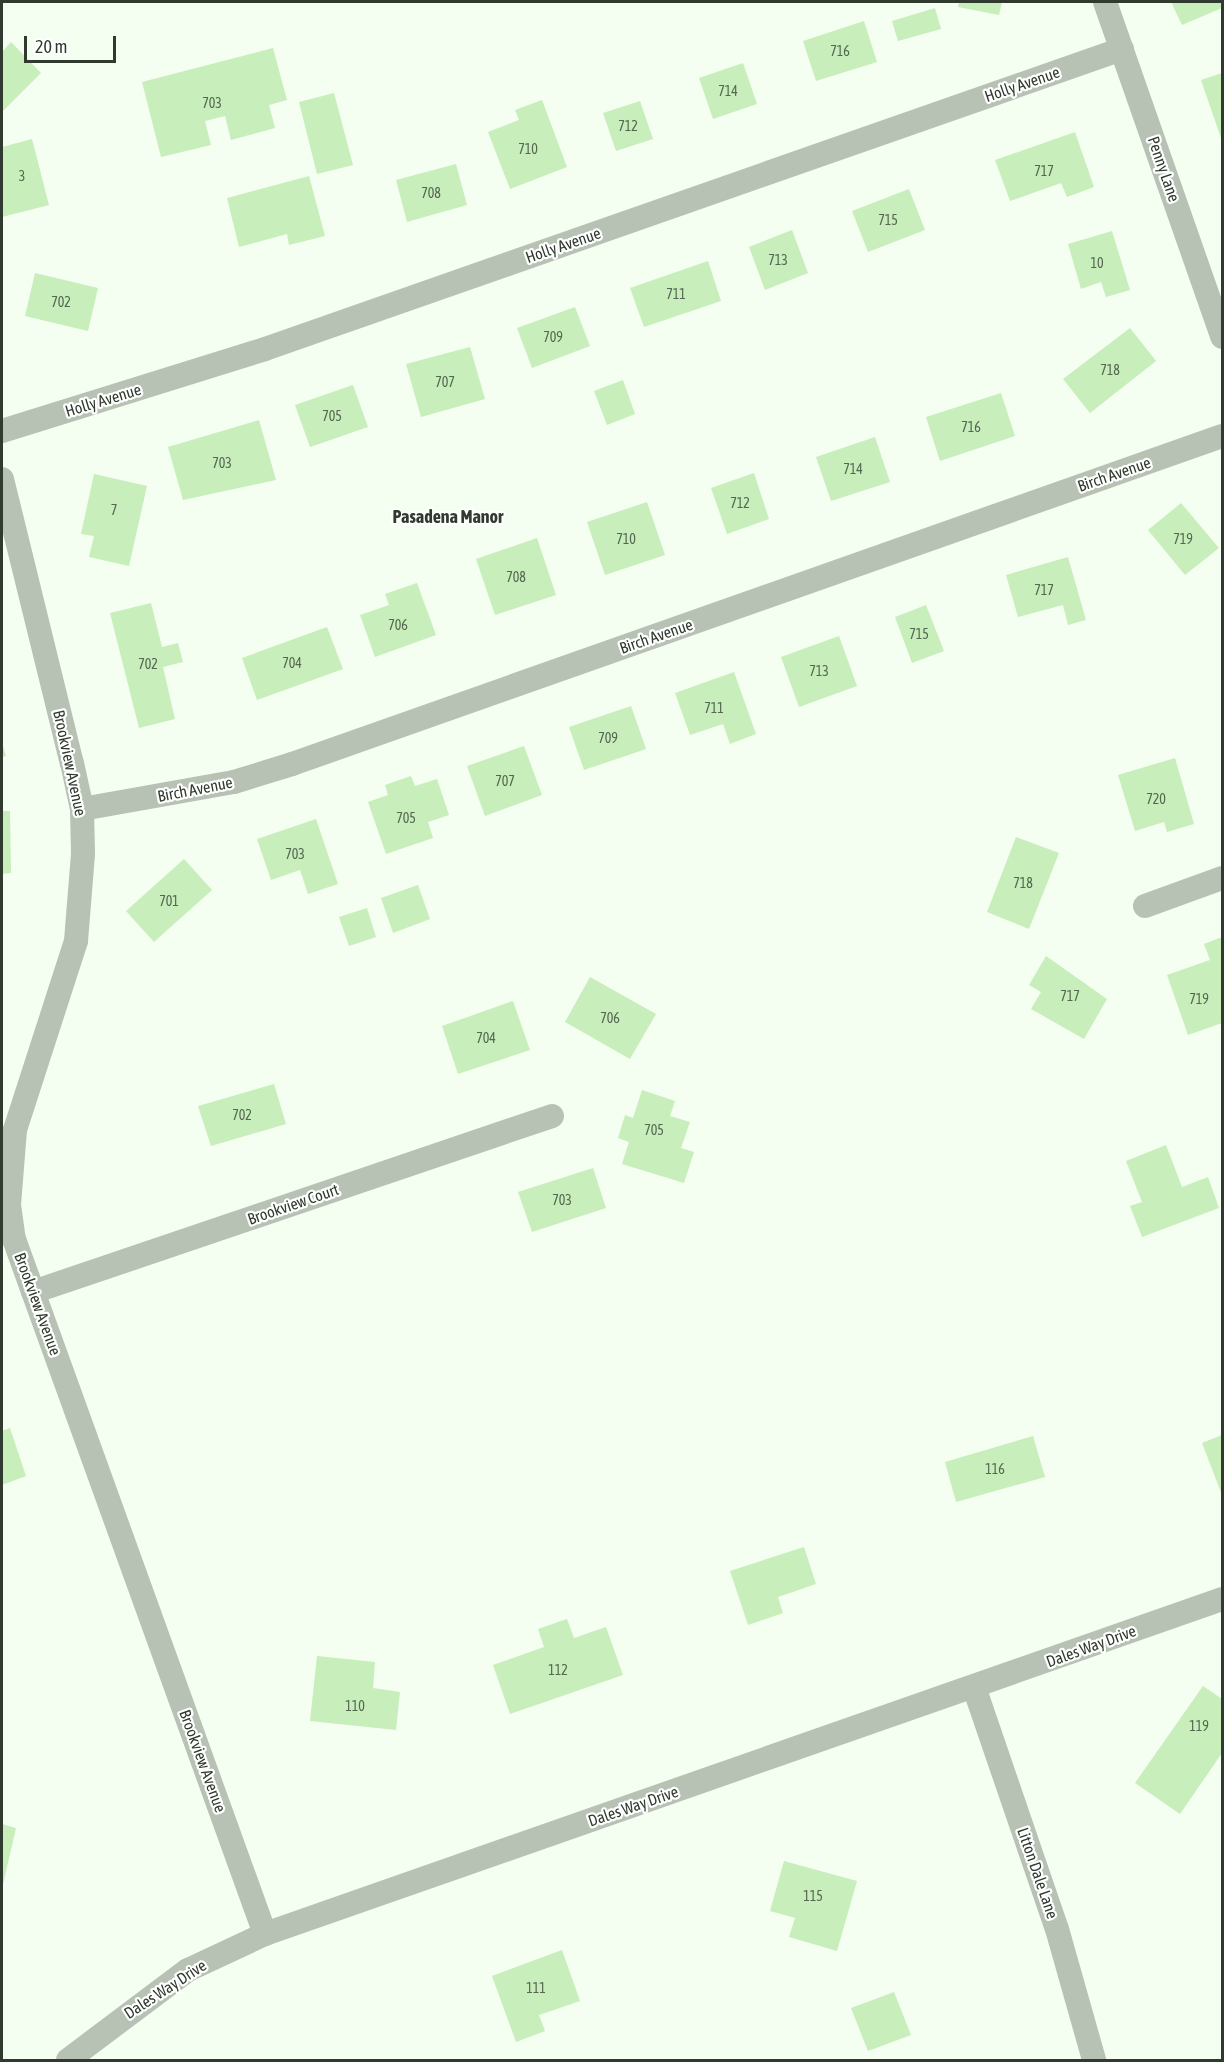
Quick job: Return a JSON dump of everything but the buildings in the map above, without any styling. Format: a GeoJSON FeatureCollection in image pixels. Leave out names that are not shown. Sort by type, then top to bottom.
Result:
{"type":"FeatureCollection","features":[{"type":"Feature","properties":{"kind":"street","name":"Penny Lane"},"geometry":{"type":"LineString","coordinates":[[1105,2],[1222,337]]}},
{"type":"Feature","properties":{"kind":"street","name":"Holly Avenue"},"geometry":{"type":"LineString","coordinates":[[2,430],[265,349],[1122,49]]}},
{"type":"Feature","properties":{"kind":"street","name":"Birch Avenue"},"geometry":{"type":"LineString","coordinates":[[82,809],[234,783],[1222,436]]}},
{"type":"Feature","properties":{"kind":"street","name":"Brookview Avenue"},"geometry":{"type":"LineString","coordinates":[[2,479],[82,809],[83,893],[76,940],[15,1130],[10,1173],[14,1239],[265,1935]]}},
{"type":"Feature","properties":{"kind":"street"},"geometry":{"type":"LineString","coordinates":[[1145,906],[1222,878]]}},
{"type":"Feature","properties":{"kind":"street","name":"Brookview Court"},"geometry":{"type":"LineString","coordinates":[[33,1292],[552,1116]]}},
{"type":"Feature","properties":{"kind":"street","name":"Dales Way Drive"},"geometry":{"type":"LineString","coordinates":[[68,2061],[188,1970],[265,1935],[1222,1599]]}},
{"type":"Feature","properties":{"kind":"street","name":"Litton Dale Lane"},"geometry":{"type":"LineString","coordinates":[[974,1687],[1057,1929],[1094,2061]]}},
{"type":"Feature","properties":{"kind":"district","name":"Pasadena Manor"},"geometry":{"type":"Point","coordinates":[448,517]}}]}
